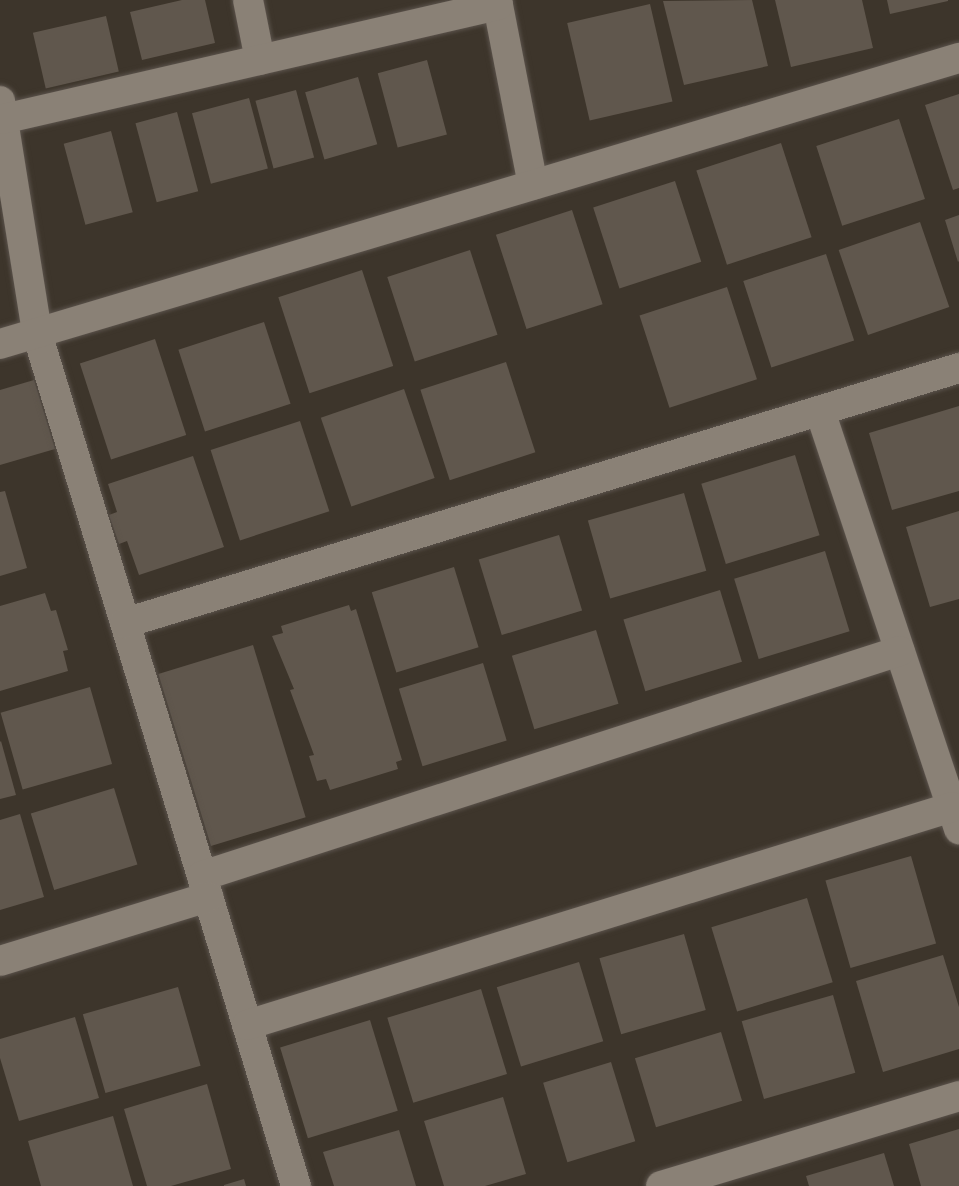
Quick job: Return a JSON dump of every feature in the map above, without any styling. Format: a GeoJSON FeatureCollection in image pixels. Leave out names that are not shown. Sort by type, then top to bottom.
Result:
{"type":"FeatureCollection","features":[{"type":"Feature","properties":{"kind":"street"},"geometry":{"type":"LineString","coordinates":[[248,0],[260,60]]}},
{"type":"Feature","properties":{"kind":"street"},"geometry":{"type":"LineString","coordinates":[[296,1186],[37,333],[1,110],[260,60],[497,2],[533,185]]}},
{"type":"Feature","properties":{"kind":"street"},"geometry":{"type":"LineString","coordinates":[[0,344],[959,58]]}},
{"type":"Feature","properties":{"kind":"street"},"geometry":{"type":"LineString","coordinates":[[125,623],[959,368]]}},
{"type":"Feature","properties":{"kind":"street"},"geometry":{"type":"LineString","coordinates":[[247,1025],[956,818],[820,411]]}},
{"type":"Feature","properties":{"kind":"street"},"geometry":{"type":"LineString","coordinates":[[0,961],[205,886],[900,651]]}},
{"type":"Feature","properties":{"kind":"street"},"geometry":{"type":"LineString","coordinates":[[661,1186],[959,1096]]}},
{"type":"Feature","properties":{"kind":"building"},"geometry":{"type":"Polygon","coordinates":[[[182,0],[205,0],[215,43],[142,60],[130,12],[182,0]]]}},
{"type":"Feature","properties":{"kind":"building"},"geometry":{"type":"Polygon","coordinates":[[[752,0],[768,66],[684,85],[663,1],[752,0]]]}},
{"type":"Feature","properties":{"kind":"building"},"geometry":{"type":"Polygon","coordinates":[[[775,0],[862,0],[873,48],[791,67],[775,0]]]}},
{"type":"Feature","properties":{"kind":"building"},"geometry":{"type":"Polygon","coordinates":[[[887,0],[948,0],[948,1],[890,14],[887,0]]]}},
{"type":"Feature","properties":{"kind":"building"},"geometry":{"type":"Polygon","coordinates":[[[650,4],[672,101],[590,121],[567,23],[650,4]]]}},
{"type":"Feature","properties":{"kind":"building"},"geometry":{"type":"Polygon","coordinates":[[[106,16],[119,72],[46,88],[33,33],[106,16]]]}},
{"type":"Feature","properties":{"kind":"building"},"geometry":{"type":"Polygon","coordinates":[[[427,60],[447,134],[398,148],[378,73],[427,60]]]}},
{"type":"Feature","properties":{"kind":"building"},"geometry":{"type":"Polygon","coordinates":[[[358,77],[377,144],[324,159],[305,92],[358,77]]]}},
{"type":"Feature","properties":{"kind":"building"},"geometry":{"type":"Polygon","coordinates":[[[296,90],[314,158],[274,168],[255,101],[296,90]]]}},
{"type":"Feature","properties":{"kind":"building"},"geometry":{"type":"Polygon","coordinates":[[[959,94],[959,188],[953,190],[925,105],[959,94]]]}},
{"type":"Feature","properties":{"kind":"building"},"geometry":{"type":"Polygon","coordinates":[[[249,98],[268,169],[211,184],[192,113],[249,98]]]}},
{"type":"Feature","properties":{"kind":"building"},"geometry":{"type":"Polygon","coordinates":[[[177,112],[198,191],[157,202],[135,123],[177,112]]]}},
{"type":"Feature","properties":{"kind":"building"},"geometry":{"type":"Polygon","coordinates":[[[899,119],[925,199],[842,226],[816,146],[899,119]]]}},
{"type":"Feature","properties":{"kind":"building"},"geometry":{"type":"Polygon","coordinates":[[[111,131],[133,212],[85,225],[64,144],[111,131]]]}},
{"type":"Feature","properties":{"kind":"building"},"geometry":{"type":"Polygon","coordinates":[[[781,143],[812,237],[727,265],[696,171],[781,143]]]}},
{"type":"Feature","properties":{"kind":"building"},"geometry":{"type":"Polygon","coordinates":[[[675,181],[701,262],[619,288],[593,208],[675,181]]]}},
{"type":"Feature","properties":{"kind":"building"},"geometry":{"type":"Polygon","coordinates":[[[572,210],[603,304],[527,329],[496,235],[572,210]]]}},
{"type":"Feature","properties":{"kind":"building"},"geometry":{"type":"Polygon","coordinates":[[[959,215],[959,261],[958,262],[945,220],[959,215]]]}},
{"type":"Feature","properties":{"kind":"building"},"geometry":{"type":"Polygon","coordinates":[[[920,222],[949,307],[868,335],[839,250],[920,222]]]}},
{"type":"Feature","properties":{"kind":"building"},"geometry":{"type":"Polygon","coordinates":[[[470,250],[498,335],[415,362],[387,277],[470,250]]]}},
{"type":"Feature","properties":{"kind":"building"},"geometry":{"type":"Polygon","coordinates":[[[826,254],[854,341],[771,367],[743,281],[826,254]]]}},
{"type":"Feature","properties":{"kind":"building"},"geometry":{"type":"Polygon","coordinates":[[[362,270],[393,366],[310,393],[278,297],[362,270]]]}},
{"type":"Feature","properties":{"kind":"building"},"geometry":{"type":"Polygon","coordinates":[[[727,287],[757,379],[669,408],[640,315],[727,287]]]}},
{"type":"Feature","properties":{"kind":"building"},"geometry":{"type":"Polygon","coordinates":[[[264,322],[291,404],[205,432],[178,350],[264,322]]]}},
{"type":"Feature","properties":{"kind":"building"},"geometry":{"type":"Polygon","coordinates":[[[155,339],[186,435],[111,459],[80,363],[155,339]]]}},
{"type":"Feature","properties":{"kind":"building"},"geometry":{"type":"Polygon","coordinates":[[[506,362],[535,452],[450,480],[420,390],[506,362]]]}},
{"type":"Feature","properties":{"kind":"building"},"geometry":{"type":"Polygon","coordinates":[[[34,380],[55,449],[0,465],[0,390],[34,380]]]}},
{"type":"Feature","properties":{"kind":"building"},"geometry":{"type":"Polygon","coordinates":[[[404,389],[435,478],[351,507],[321,418],[404,389]]]}},
{"type":"Feature","properties":{"kind":"building"},"geometry":{"type":"Polygon","coordinates":[[[959,406],[959,491],[892,510],[869,433],[959,406]]]}},
{"type":"Feature","properties":{"kind":"building"},"geometry":{"type":"Polygon","coordinates":[[[300,421],[329,511],[240,540],[211,450],[300,421]]]}},
{"type":"Feature","properties":{"kind":"building"},"geometry":{"type":"Polygon","coordinates":[[[795,455],[820,535],[726,564],[701,484],[795,455]]]}},
{"type":"Feature","properties":{"kind":"building"},"geometry":{"type":"Polygon","coordinates":[[[193,456],[224,547],[139,575],[127,541],[119,544],[109,515],[117,512],[108,484],[193,456]]]}},
{"type":"Feature","properties":{"kind":"building"},"geometry":{"type":"Polygon","coordinates":[[[5,491],[27,568],[0,576],[0,492],[5,491]]]}},
{"type":"Feature","properties":{"kind":"building"},"geometry":{"type":"Polygon","coordinates":[[[684,493],[706,571],[610,598],[588,521],[684,493]]]}},
{"type":"Feature","properties":{"kind":"building"},"geometry":{"type":"Polygon","coordinates":[[[959,511],[959,599],[930,607],[906,527],[959,511]]]}},
{"type":"Feature","properties":{"kind":"building"},"geometry":{"type":"Polygon","coordinates":[[[559,535],[582,611],[502,635],[479,560],[559,535]]]}},
{"type":"Feature","properties":{"kind":"building"},"geometry":{"type":"Polygon","coordinates":[[[825,551],[850,631],[759,659],[734,579],[825,551]]]}},
{"type":"Feature","properties":{"kind":"building"},"geometry":{"type":"Polygon","coordinates":[[[454,567],[479,647],[396,672],[372,592],[454,567]]]}},
{"type":"Feature","properties":{"kind":"building"},"geometry":{"type":"Polygon","coordinates":[[[720,590],[742,662],[645,691],[623,620],[720,590]]]}},
{"type":"Feature","properties":{"kind":"building"},"geometry":{"type":"Polygon","coordinates":[[[45,593],[51,611],[56,610],[68,650],[63,651],[68,671],[0,691],[0,606],[45,593]]]}},
{"type":"Feature","properties":{"kind":"building"},"geometry":{"type":"Polygon","coordinates":[[[349,605],[351,611],[356,609],[402,760],[396,762],[398,769],[330,790],[326,779],[317,781],[309,756],[314,755],[290,690],[294,689],[272,636],[283,633],[281,626],[349,605]]]}},
{"type":"Feature","properties":{"kind":"building"},"geometry":{"type":"Polygon","coordinates":[[[596,630],[619,704],[534,729],[512,656],[596,630]]]}},
{"type":"Feature","properties":{"kind":"building"},"geometry":{"type":"Polygon","coordinates":[[[253,645],[306,817],[211,846],[158,674],[253,645]]]}},
{"type":"Feature","properties":{"kind":"building"},"geometry":{"type":"Polygon","coordinates":[[[483,663],[507,740],[423,766],[399,689],[483,663]]]}},
{"type":"Feature","properties":{"kind":"building"},"geometry":{"type":"Polygon","coordinates":[[[90,687],[112,764],[23,790],[1,713],[90,687]]]}},
{"type":"Feature","properties":{"kind":"building"},"geometry":{"type":"Polygon","coordinates":[[[0,742],[16,795],[0,799],[0,742]]]}},
{"type":"Feature","properties":{"kind":"building"},"geometry":{"type":"Polygon","coordinates":[[[114,788],[137,865],[54,890],[31,813],[114,788]]]}},
{"type":"Feature","properties":{"kind":"building"},"geometry":{"type":"Polygon","coordinates":[[[20,814],[44,897],[0,910],[0,820],[20,814]]]}},
{"type":"Feature","properties":{"kind":"building"},"geometry":{"type":"Polygon","coordinates":[[[911,856],[936,943],[851,968],[825,881],[911,856]]]}},
{"type":"Feature","properties":{"kind":"building"},"geometry":{"type":"Polygon","coordinates":[[[807,898],[833,982],[737,1011],[711,927],[807,898]]]}},
{"type":"Feature","properties":{"kind":"building"},"geometry":{"type":"Polygon","coordinates":[[[684,934],[706,1010],[621,1034],[599,958],[684,934]]]}},
{"type":"Feature","properties":{"kind":"building"},"geometry":{"type":"Polygon","coordinates":[[[943,955],[959,1007],[959,1049],[883,1072],[856,981],[943,955]]]}},
{"type":"Feature","properties":{"kind":"building"},"geometry":{"type":"Polygon","coordinates":[[[579,962],[603,1041],[521,1067],[497,987],[579,962]]]}},
{"type":"Feature","properties":{"kind":"building"},"geometry":{"type":"Polygon","coordinates":[[[178,987],[201,1066],[105,1093],[83,1014],[178,987]]]}},
{"type":"Feature","properties":{"kind":"building"},"geometry":{"type":"Polygon","coordinates":[[[481,989],[507,1074],[413,1103],[387,1018],[481,989]]]}},
{"type":"Feature","properties":{"kind":"building"},"geometry":{"type":"Polygon","coordinates":[[[833,995],[855,1073],[764,1099],[742,1021],[833,995]]]}},
{"type":"Feature","properties":{"kind":"building"},"geometry":{"type":"Polygon","coordinates":[[[75,1017],[99,1098],[19,1121],[0,1058],[0,1039],[75,1017]]]}},
{"type":"Feature","properties":{"kind":"building"},"geometry":{"type":"Polygon","coordinates":[[[370,1020],[398,1111],[308,1138],[280,1047],[370,1020]]]}},
{"type":"Feature","properties":{"kind":"building"},"geometry":{"type":"Polygon","coordinates":[[[721,1032],[742,1101],[656,1127],[635,1058],[721,1032]]]}},
{"type":"Feature","properties":{"kind":"building"},"geometry":{"type":"Polygon","coordinates":[[[611,1062],[635,1141],[567,1162],[543,1083],[611,1062]]]}},
{"type":"Feature","properties":{"kind":"building"},"geometry":{"type":"Polygon","coordinates":[[[207,1084],[231,1169],[171,1186],[147,1186],[124,1109],[207,1084]]]}},
{"type":"Feature","properties":{"kind":"building"},"geometry":{"type":"Polygon","coordinates":[[[503,1097],[526,1174],[485,1186],[444,1186],[424,1121],[503,1097]]]}},
{"type":"Feature","properties":{"kind":"building"},"geometry":{"type":"Polygon","coordinates":[[[113,1116],[133,1186],[41,1186],[28,1141],[113,1116]]]}},
{"type":"Feature","properties":{"kind":"building"},"geometry":{"type":"Polygon","coordinates":[[[959,1129],[959,1186],[921,1186],[909,1144],[959,1129]]]}},
{"type":"Feature","properties":{"kind":"building"},"geometry":{"type":"Polygon","coordinates":[[[399,1130],[416,1186],[334,1186],[323,1152],[399,1130]]]}},
{"type":"Feature","properties":{"kind":"building"},"geometry":{"type":"Polygon","coordinates":[[[884,1153],[894,1186],[809,1186],[806,1176],[884,1153]]]}},
{"type":"Feature","properties":{"kind":"building"},"geometry":{"type":"Polygon","coordinates":[[[244,1179],[246,1186],[224,1186],[224,1185],[244,1179]]]}}]}
